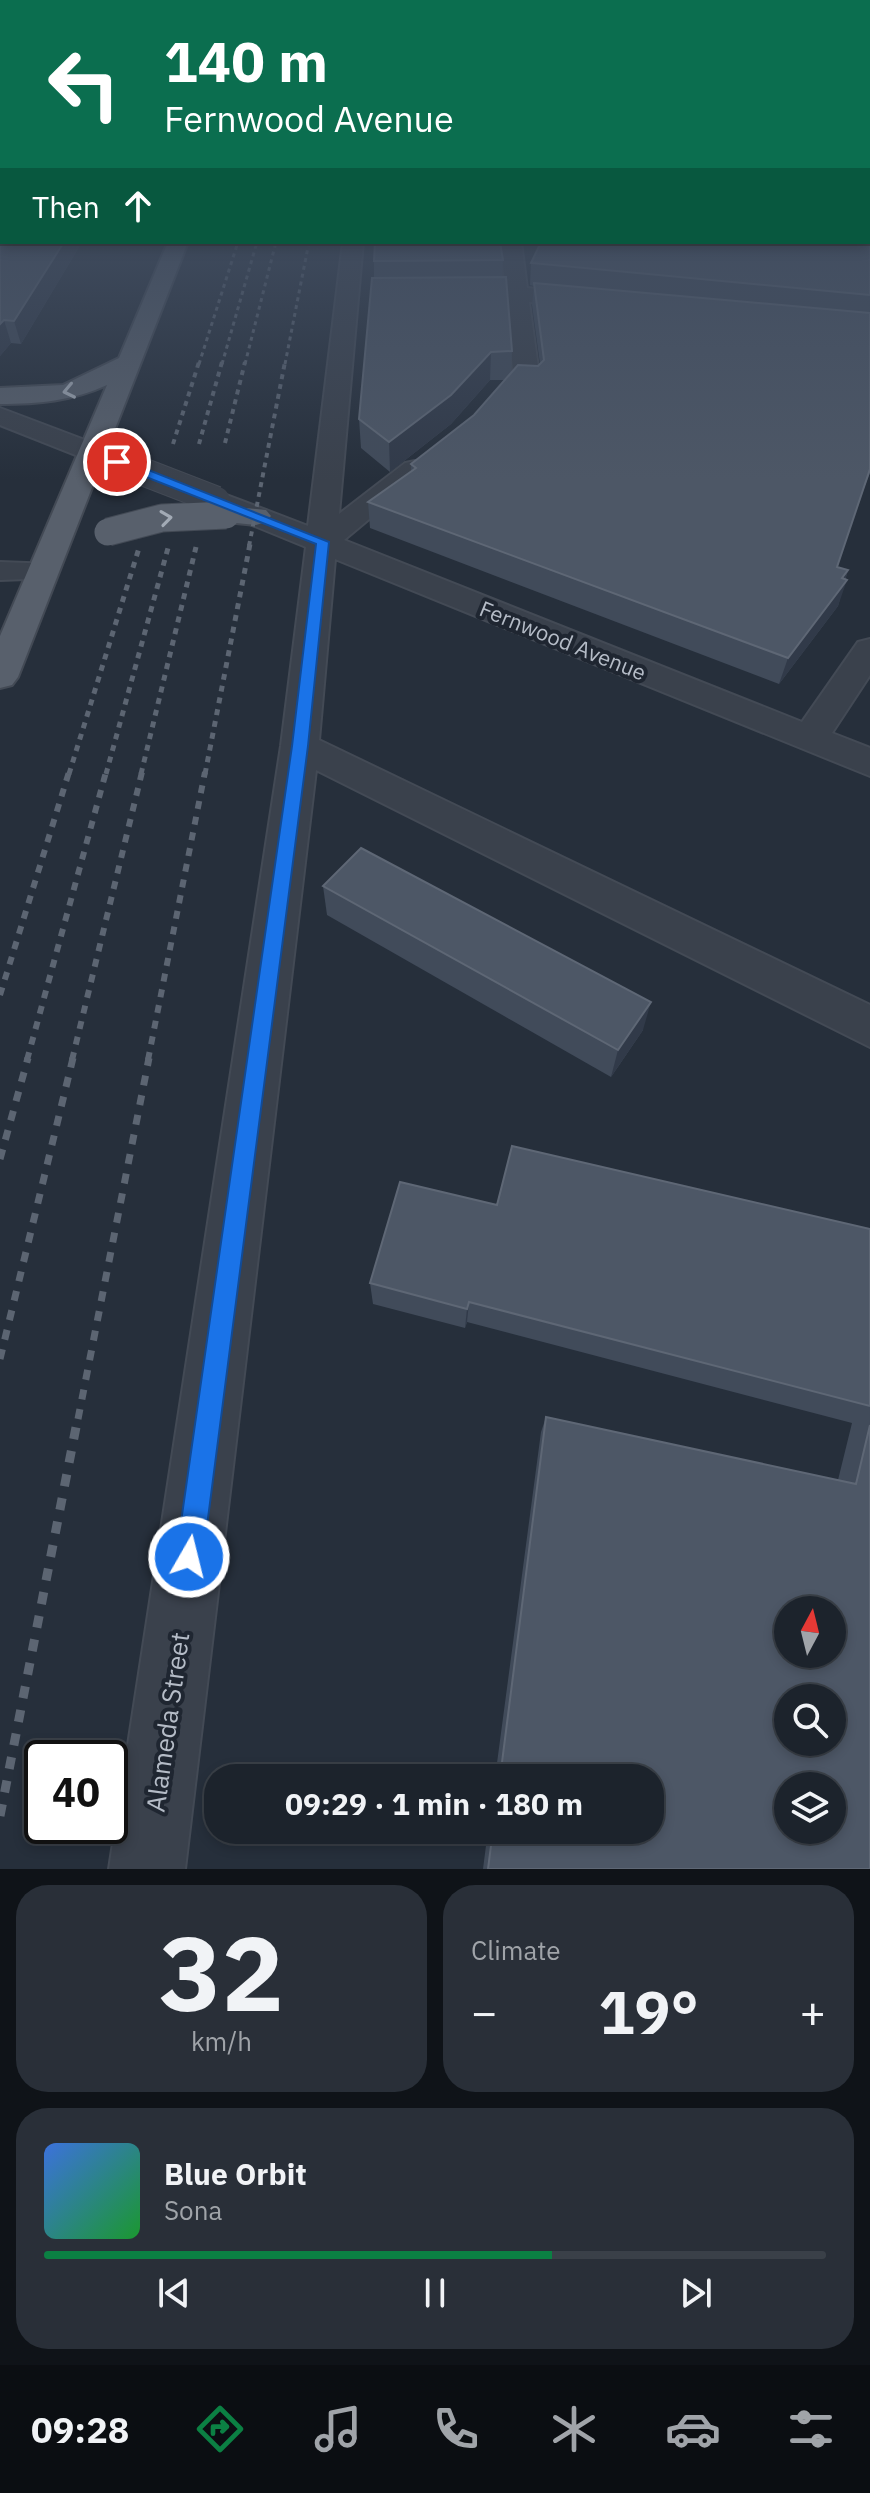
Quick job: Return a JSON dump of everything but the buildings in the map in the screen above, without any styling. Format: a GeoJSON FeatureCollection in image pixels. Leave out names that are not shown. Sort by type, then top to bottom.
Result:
{"type":"FeatureCollection","features":[{"type":"Feature","properties":{"kind":"main road"},"geometry":{"type":"LineString","coordinates":[[0,677],[152,306]]}},
{"type":"Feature","properties":{"kind":"main road"},"geometry":{"type":"LineString","coordinates":[[0,396],[67,393],[91,386],[130,361]]}},
{"type":"Feature","properties":{"kind":"main road"},"geometry":{"type":"LineString","coordinates":[[42,571],[108,532],[162,518],[221,508],[256,516]]}},
{"type":"Feature","properties":{"kind":"street","name":"Alameda Street"},"geometry":{"type":"LineString","coordinates":[[147,1869],[300,746],[347,306]]}},
{"type":"Feature","properties":{"kind":"street"},"geometry":{"type":"LineString","coordinates":[[519,306],[527,382]]}},
{"type":"Feature","properties":{"kind":"street"},"geometry":{"type":"LineString","coordinates":[[0,416],[141,471],[221,508]]}},
{"type":"Feature","properties":{"kind":"street"},"geometry":{"type":"LineString","coordinates":[[323,542],[432,456]]}},
{"type":"Feature","properties":{"kind":"street","name":"Fernwood Avenue"},"geometry":{"type":"LineString","coordinates":[[256,516],[870,763]]}},
{"type":"Feature","properties":{"kind":"street"},"geometry":{"type":"LineString","coordinates":[[0,571],[42,571]]}},
{"type":"Feature","properties":{"kind":"street"},"geometry":{"type":"LineString","coordinates":[[809,739],[870,649]]}},
{"type":"Feature","properties":{"kind":"street"},"geometry":{"type":"LineString","coordinates":[[300,746],[870,1027]]}},
{"type":"Feature","properties":{"kind":"railway"},"geometry":{"type":"LineString","coordinates":[[199,364],[217,306]]}},
{"type":"Feature","properties":{"kind":"railway"},"geometry":{"type":"LineString","coordinates":[[222,364],[239,306]]}},
{"type":"Feature","properties":{"kind":"railway"},"geometry":{"type":"LineString","coordinates":[[245,364],[260,306]]}},
{"type":"Feature","properties":{"kind":"railway"},"geometry":{"type":"LineString","coordinates":[[285,364],[296,306]]}},
{"type":"Feature","properties":{"kind":"railway"},"geometry":{"type":"LineString","coordinates":[[173,444],[199,362]]}},
{"type":"Feature","properties":{"kind":"railway"},"geometry":{"type":"LineString","coordinates":[[199,444],[222,362]]}},
{"type":"Feature","properties":{"kind":"railway"},"geometry":{"type":"LineString","coordinates":[[225,443],[245,362]]}},
{"type":"Feature","properties":{"kind":"railway"},"geometry":{"type":"LineString","coordinates":[[249,546],[285,362]]}},
{"type":"Feature","properties":{"kind":"railway"},"geometry":{"type":"LineString","coordinates":[[205,774],[250,544]]}},
{"type":"Feature","properties":{"kind":"railway"},"geometry":{"type":"LineString","coordinates":[[141,774],[196,547]]}},
{"type":"Feature","properties":{"kind":"railway"},"geometry":{"type":"LineString","coordinates":[[69,774],[139,548]]}},
{"type":"Feature","properties":{"kind":"railway"},"geometry":{"type":"LineString","coordinates":[[106,774],[168,548]]}},
{"type":"Feature","properties":{"kind":"railway"},"geometry":{"type":"LineString","coordinates":[[0,995],[69,772]]}},
{"type":"Feature","properties":{"kind":"railway"},"geometry":{"type":"LineString","coordinates":[[27,1060],[106,772]]}},
{"type":"Feature","properties":{"kind":"railway"},"geometry":{"type":"LineString","coordinates":[[72,1060],[142,772]]}},
{"type":"Feature","properties":{"kind":"railway"},"geometry":{"type":"LineString","coordinates":[[148,1060],[205,772]]}},
{"type":"Feature","properties":{"kind":"railway"},"geometry":{"type":"LineString","coordinates":[[0,1159],[28,1058]]}},
{"type":"Feature","properties":{"kind":"railway"},"geometry":{"type":"LineString","coordinates":[[0,1359],[73,1058]]}},
{"type":"Feature","properties":{"kind":"railway"},"geometry":{"type":"LineString","coordinates":[[78,1419],[149,1058]]}},
{"type":"Feature","properties":{"kind":"railway"},"geometry":{"type":"LineString","coordinates":[[0,1816],[78,1417]]}},
{"type":"Feature","properties":{"kind":"route"},"geometry":{"type":"LineString","coordinates":[[117,462],[323,542],[300,746],[189,1557]]}}]}
